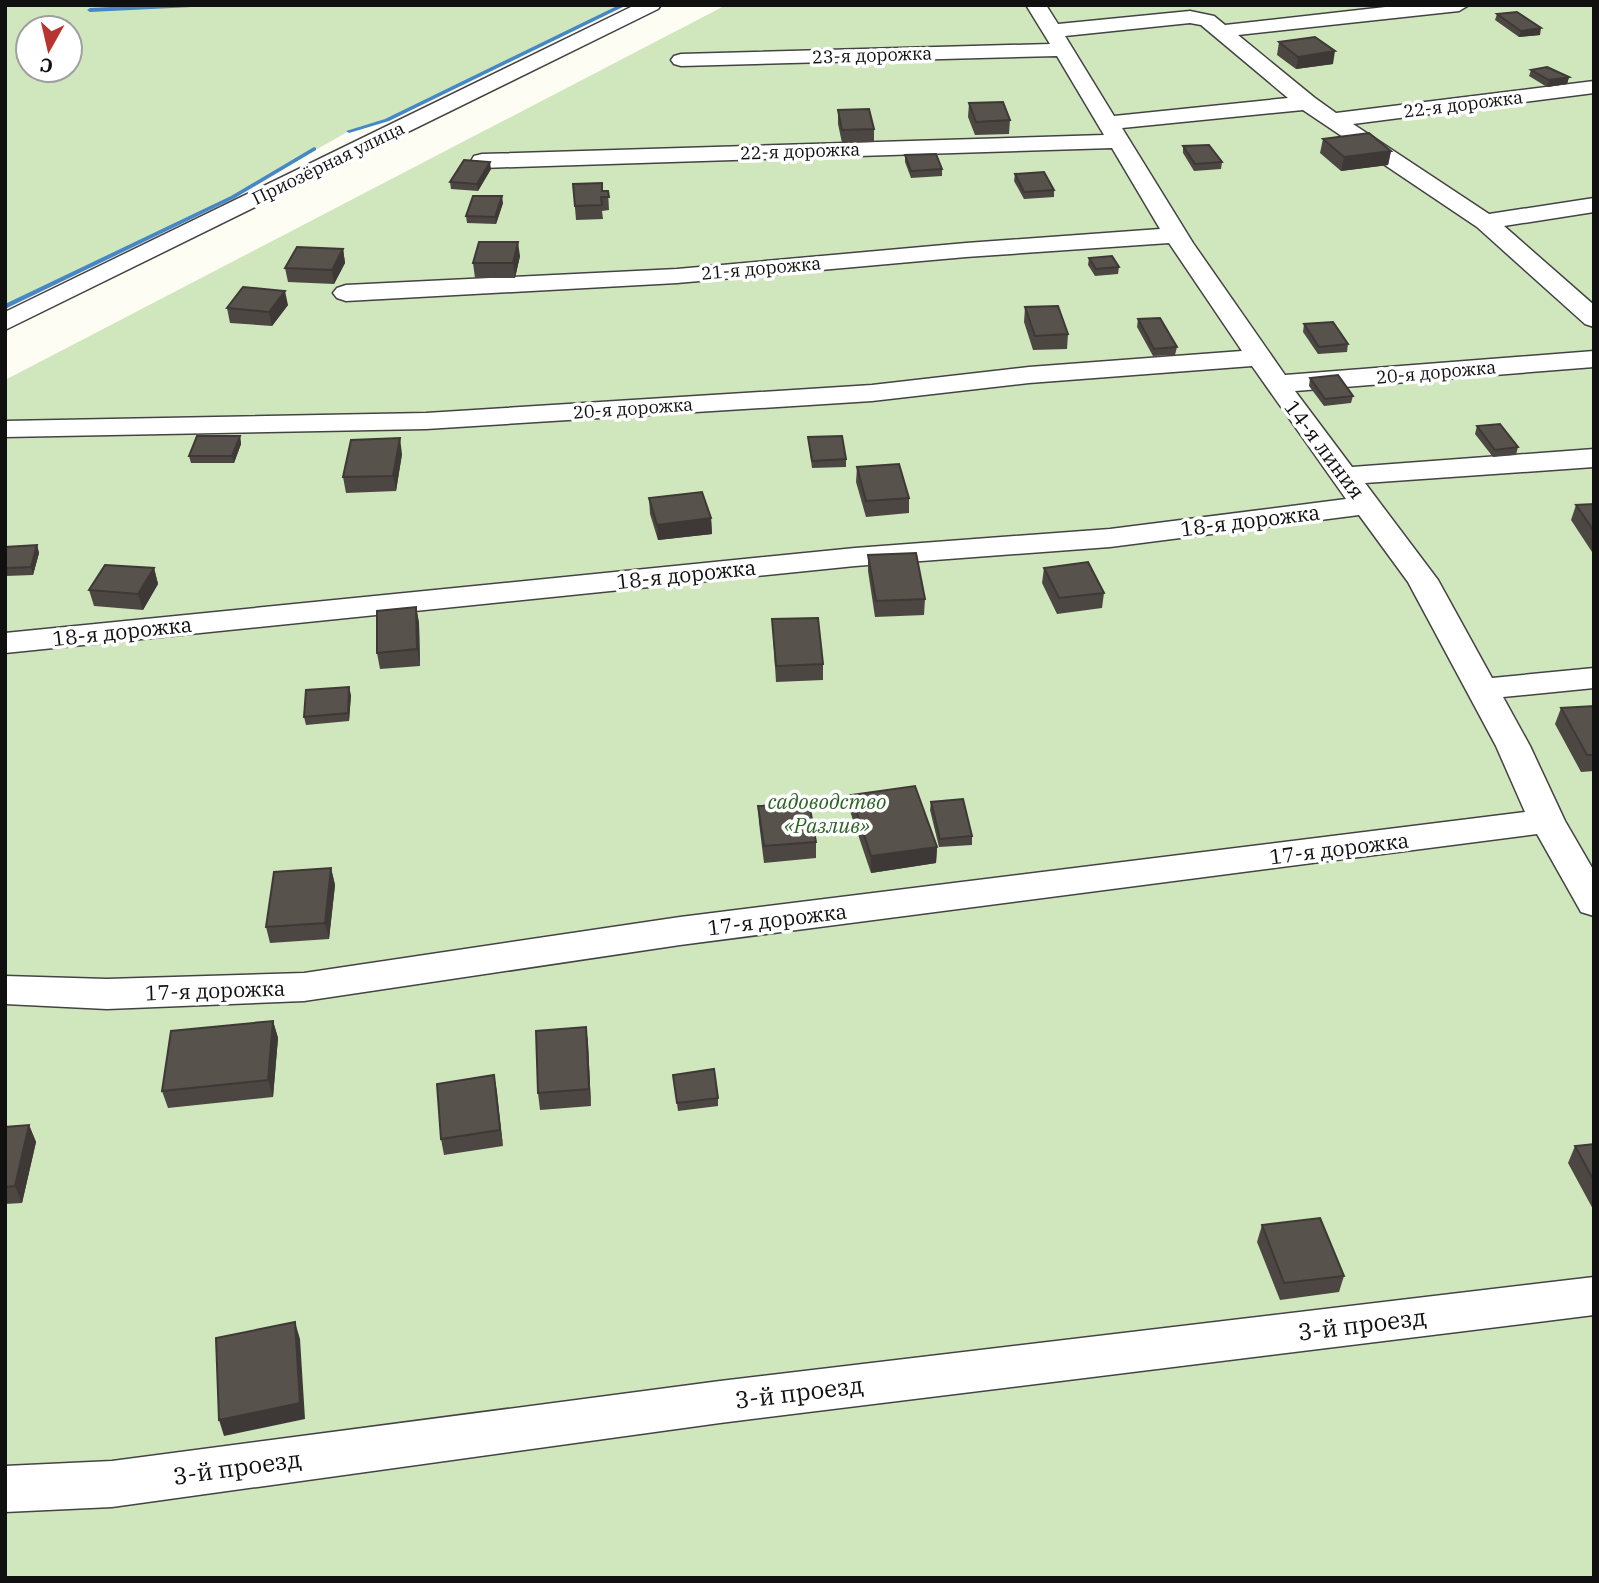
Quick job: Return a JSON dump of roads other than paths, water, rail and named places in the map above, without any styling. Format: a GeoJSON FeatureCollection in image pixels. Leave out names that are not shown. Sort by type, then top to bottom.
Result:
{"type":"FeatureCollection","features":[{"type":"Feature","properties":{"kind":"street","name":"Приозёрная улица"},"geometry":{"type":"LineString","coordinates":[[5,322],[651,5]]}},
{"type":"Feature","properties":{"kind":"street","name":"14-я линия"},"geometry":{"type":"LineString","coordinates":[[1036,5],[1176,235],[1259,358],[1423,580],[1483,689],[1547,821],[1594,903]]}},
{"type":"Feature","properties":{"kind":"street"},"geometry":{"type":"LineString","coordinates":[[1221,31],[1458,5]]}},
{"type":"Feature","properties":{"kind":"street","name":"23-я дорожка"},"geometry":{"type":"LineString","coordinates":[[681,60],[1058,40],[1191,17],[1207,20],[1221,31]]}},
{"type":"Feature","properties":{"kind":"street"},"geometry":{"type":"LineString","coordinates":[[1221,31],[1307,103],[1485,222],[1594,319]]}},
{"type":"Feature","properties":{"kind":"street","name":"22-я дорожка"},"geometry":{"type":"LineString","coordinates":[[1332,120],[1594,88]]}},
{"type":"Feature","properties":{"kind":"street","name":"22-я дорожка"},"geometry":{"type":"LineString","coordinates":[[482,161],[1113,132],[1307,103]]}},
{"type":"Feature","properties":{"kind":"street"},"geometry":{"type":"LineString","coordinates":[[1485,222],[1594,205]]}},
{"type":"Feature","properties":{"kind":"street","name":"21-я дорожка"},"geometry":{"type":"LineString","coordinates":[[346,293],[677,276],[965,250],[1176,235]]}},
{"type":"Feature","properties":{"kind":"street","name":"20-я дорожка"},"geometry":{"type":"LineString","coordinates":[[5,429],[426,421],[872,393],[1029,374],[1259,358]]}},
{"type":"Feature","properties":{"kind":"street","name":"20-я дорожка"},"geometry":{"type":"LineString","coordinates":[[1278,384],[1594,359]]}},
{"type":"Feature","properties":{"kind":"street"},"geometry":{"type":"LineString","coordinates":[[1344,476],[1594,458]]}},
{"type":"Feature","properties":{"kind":"street","name":"18-я дорожка"},"geometry":{"type":"LineString","coordinates":[[5,643],[855,557],[1110,538],[1367,505]]}},
{"type":"Feature","properties":{"kind":"street"},"geometry":{"type":"LineString","coordinates":[[1483,689],[1594,678]]}},
{"type":"Feature","properties":{"kind":"street","name":"17-я дорожка"},"geometry":{"type":"LineString","coordinates":[[5,990],[107,994],[304,987],[680,931],[1547,821]]}},
{"type":"Feature","properties":{"kind":"street","name":"3-й проезд"},"geometry":{"type":"LineString","coordinates":[[5,1489],[112,1484],[706,1404],[1594,1296]]}},
{"type":"Feature","properties":{"kind":"waterway"},"geometry":{"type":"LineString","coordinates":[[90,10],[192,5]]}},
{"type":"Feature","properties":{"kind":"waterway"},"geometry":{"type":"LineString","coordinates":[[349,131],[387,120],[624,5]]}},
{"type":"Feature","properties":{"kind":"waterway"},"geometry":{"type":"LineString","coordinates":[[5,307],[233,197],[314,149]]}},
{"type":"Feature","properties":{"kind":"park label","name":"садоводство «Разлив»"},"geometry":{"type":"Point","coordinates":[827,813]}}]}
